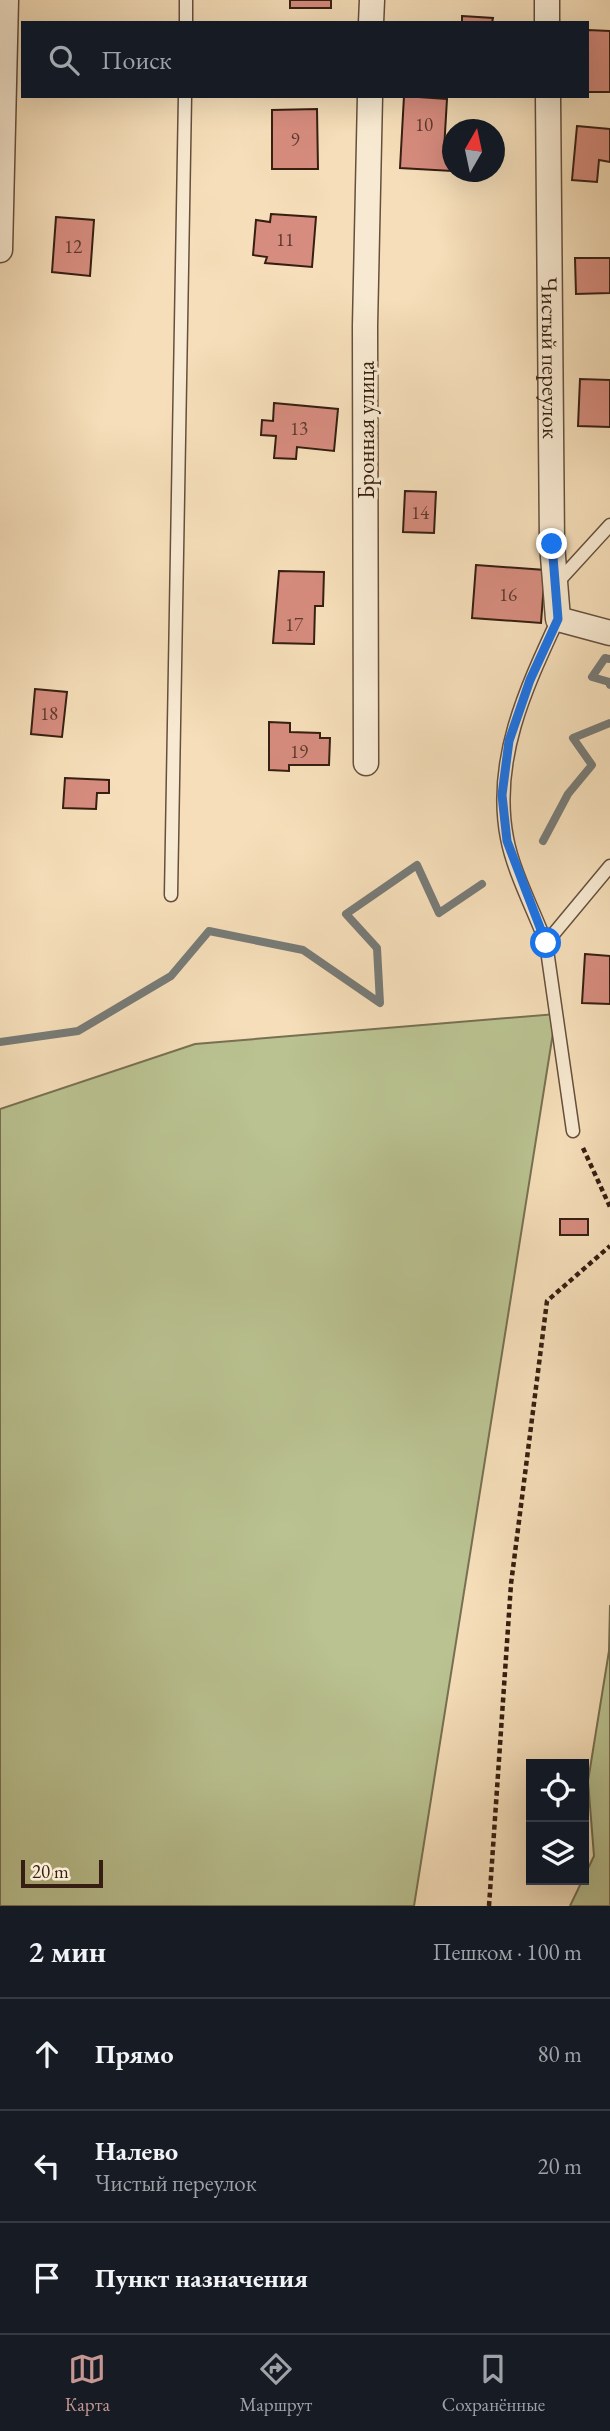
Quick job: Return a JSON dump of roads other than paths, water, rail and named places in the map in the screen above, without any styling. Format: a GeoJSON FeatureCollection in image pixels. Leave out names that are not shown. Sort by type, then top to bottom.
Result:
{"type":"FeatureCollection","features":[{"type":"Feature","properties":{"kind":"street"},"geometry":{"type":"LineString","coordinates":[[0,250],[6,0]]}},
{"type":"Feature","properties":{"kind":"street"},"geometry":{"type":"LineString","coordinates":[[371,21],[372,0]]}},
{"type":"Feature","properties":{"kind":"street"},"geometry":{"type":"LineString","coordinates":[[547,0],[547,21]]}},
{"type":"Feature","properties":{"kind":"street","name":"Бронная улица"},"geometry":{"type":"LineString","coordinates":[[366,763],[365,326],[370,98]]}},
{"type":"Feature","properties":{"kind":"street","name":"Чистый переулок"},"geometry":{"type":"LineString","coordinates":[[548,98],[552,544],[558,619]]}},
{"type":"Feature","properties":{"kind":"street"},"geometry":{"type":"LineString","coordinates":[[558,619],[610,633]]}},
{"type":"Feature","properties":{"kind":"lane"},"geometry":{"type":"LineString","coordinates":[[186,0],[186,21]]}},
{"type":"Feature","properties":{"kind":"lane"},"geometry":{"type":"LineString","coordinates":[[171,895],[185,98]]}},
{"type":"Feature","properties":{"kind":"lane"},"geometry":{"type":"LineString","coordinates":[[557,583],[610,525]]}},
{"type":"Feature","properties":{"kind":"lane"},"geometry":{"type":"LineString","coordinates":[[558,619],[530,680],[509,741],[502,795],[507,841],[546,943],[573,1130]]}},
{"type":"Feature","properties":{"kind":"lane"},"geometry":{"type":"LineString","coordinates":[[546,943],[610,866]]}},
{"type":"Feature","properties":{"kind":"waterway"},"geometry":{"type":"LineString","coordinates":[[610,659],[605,658],[592,677],[609,682],[610,685]]}},
{"type":"Feature","properties":{"kind":"waterway"},"geometry":{"type":"LineString","coordinates":[[543,841],[568,794],[592,765],[573,738],[610,723]]}},
{"type":"Feature","properties":{"kind":"waterway"},"geometry":{"type":"LineString","coordinates":[[0,1042],[78,1031],[171,976],[209,931],[303,950],[380,1003],[377,948],[346,914],[417,865],[439,913],[482,884]]}}]}
